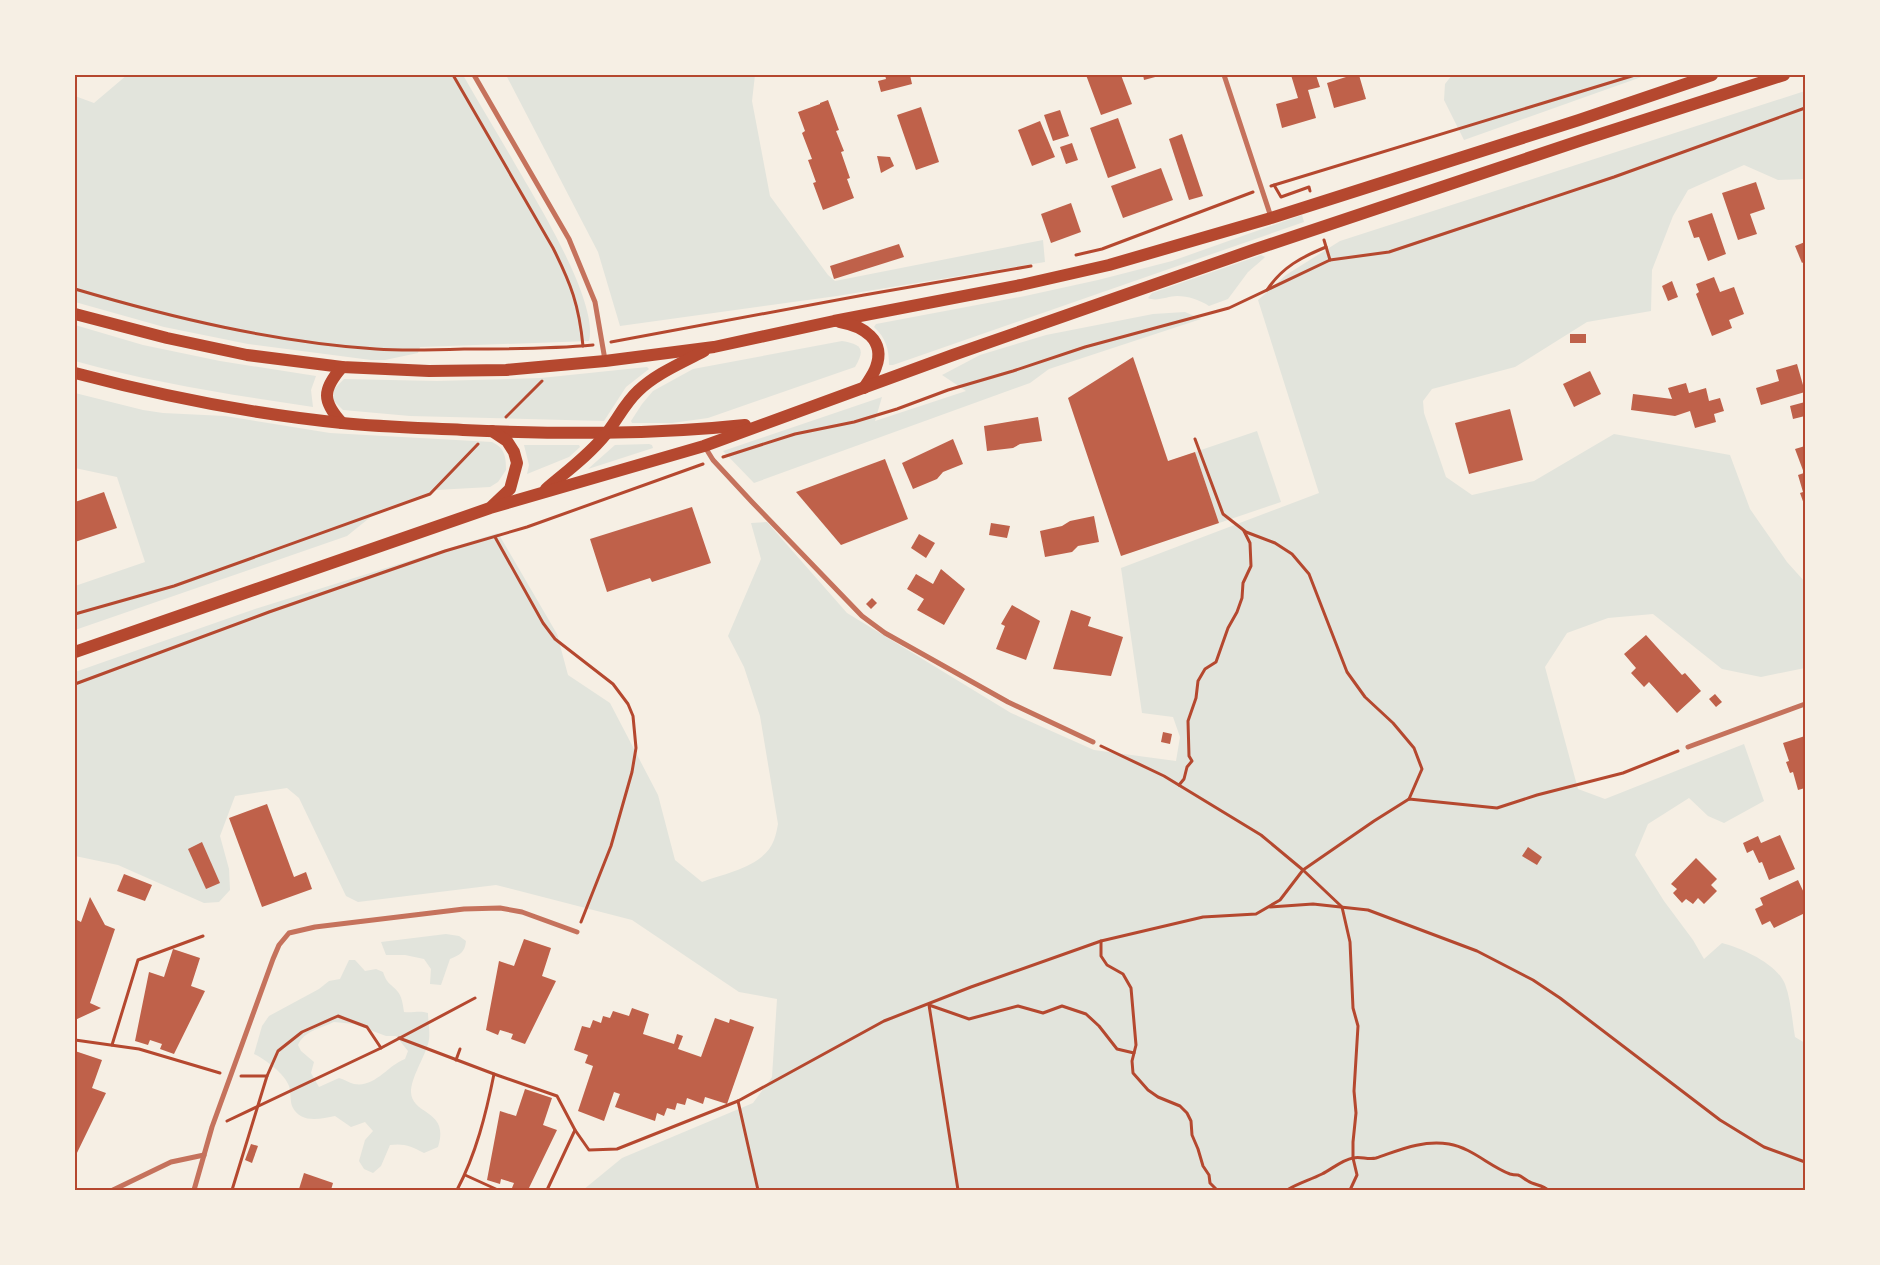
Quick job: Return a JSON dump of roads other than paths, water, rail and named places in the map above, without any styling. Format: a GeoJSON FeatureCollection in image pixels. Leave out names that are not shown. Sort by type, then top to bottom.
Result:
{"type":"FeatureCollection","features":[{"type":"Feature","properties":{"kind":"main road"},"geometry":{"type":"LineString","coordinates":[[75,314],[167,338],[247,355],[342,367],[429,371],[506,370],[714,346],[1109,266],[1271,218],[1579,120],[1712,75]]}},
{"type":"Feature","properties":{"kind":"main road"},"geometry":{"type":"LineString","coordinates":[[75,652],[490,508],[704,446],[765,422],[1253,250],[1572,143],[1784,75]]}},
{"type":"Feature","properties":{"kind":"main road"},"geometry":{"type":"LineString","coordinates":[[834,321],[863,328],[875,341],[879,353],[876,367],[864,388]]}},
{"type":"Feature","properties":{"kind":"main road"},"geometry":{"type":"LineString","coordinates":[[542,492],[590,452],[638,391],[663,373],[714,346]]}},
{"type":"Feature","properties":{"kind":"main road"},"geometry":{"type":"LineString","coordinates":[[342,367],[330,380],[326,395],[330,410],[342,423]]}},
{"type":"Feature","properties":{"kind":"main road"},"geometry":{"type":"LineString","coordinates":[[75,373],[227,407],[342,423],[492,431],[606,434],[691,430],[765,422]]}},
{"type":"Feature","properties":{"kind":"main road"},"geometry":{"type":"LineString","coordinates":[[490,508],[510,489],[517,463],[514,452],[507,442],[492,431]]}},
{"type":"Feature","properties":{"kind":"street"},"geometry":{"type":"LineString","coordinates":[[474,75],[569,239],[594,302],[605,360]]}},
{"type":"Feature","properties":{"kind":"street"},"geometry":{"type":"LineString","coordinates":[[1224,75],[1271,218]]}},
{"type":"Feature","properties":{"kind":"street"},"geometry":{"type":"LineString","coordinates":[[704,446],[713,460],[862,616],[884,633],[1008,702],[1093,742]]}},
{"type":"Feature","properties":{"kind":"street"},"geometry":{"type":"LineString","coordinates":[[1688,747],[1805,704]]}},
{"type":"Feature","properties":{"kind":"street"},"geometry":{"type":"LineString","coordinates":[[194,1190],[212,1127],[273,959],[279,945],[289,933],[315,927],[464,909],[500,908],[522,912],[577,932]]}},
{"type":"Feature","properties":{"kind":"street"},"geometry":{"type":"LineString","coordinates":[[112,1190],[172,1162],[204,1155]]}}]}
